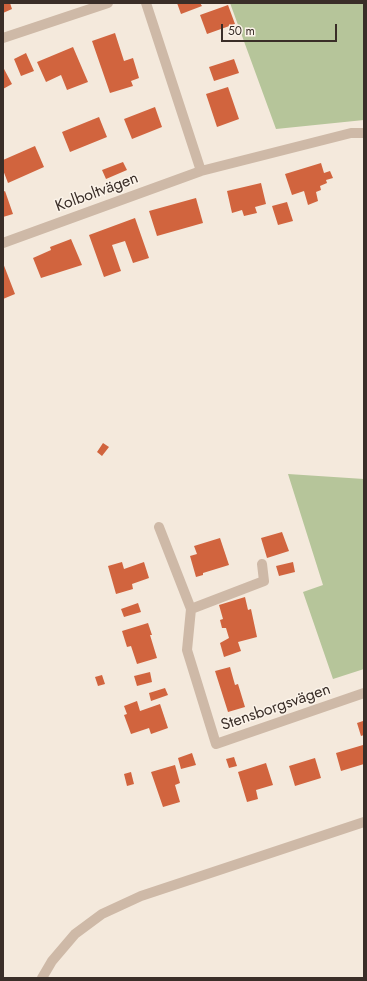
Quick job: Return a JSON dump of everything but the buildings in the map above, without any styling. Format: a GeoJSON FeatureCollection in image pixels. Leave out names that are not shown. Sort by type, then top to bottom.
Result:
{"type":"FeatureCollection","features":[{"type":"Feature","properties":{"kind":"street"},"geometry":{"type":"LineString","coordinates":[[3,38],[108,3]]}},
{"type":"Feature","properties":{"kind":"street"},"geometry":{"type":"LineString","coordinates":[[146,3],[201,171]]}},
{"type":"Feature","properties":{"kind":"street","name":"Kolboltvägen"},"geometry":{"type":"LineString","coordinates":[[3,243],[201,171],[344,135],[364,133]]}},
{"type":"Feature","properties":{"kind":"street"},"geometry":{"type":"LineString","coordinates":[[159,527],[191,609],[264,581],[262,564]]}},
{"type":"Feature","properties":{"kind":"street","name":"Stensborgsvägen"},"geometry":{"type":"LineString","coordinates":[[191,609],[187,650],[216,744],[364,693]]}},
{"type":"Feature","properties":{"kind":"street"},"geometry":{"type":"LineString","coordinates":[[42,978],[52,961],[75,934],[102,914],[141,896],[364,822]]}},
{"type":"Feature","properties":{"kind":"green space"},"geometry":{"type":"Polygon","coordinates":[[[230,3],[364,3],[364,120],[276,129],[230,3]]]}},
{"type":"Feature","properties":{"kind":"green space"},"geometry":{"type":"Polygon","coordinates":[[[288,474],[364,479],[364,669],[333,679],[303,592],[323,585],[288,474]]]}}]}
